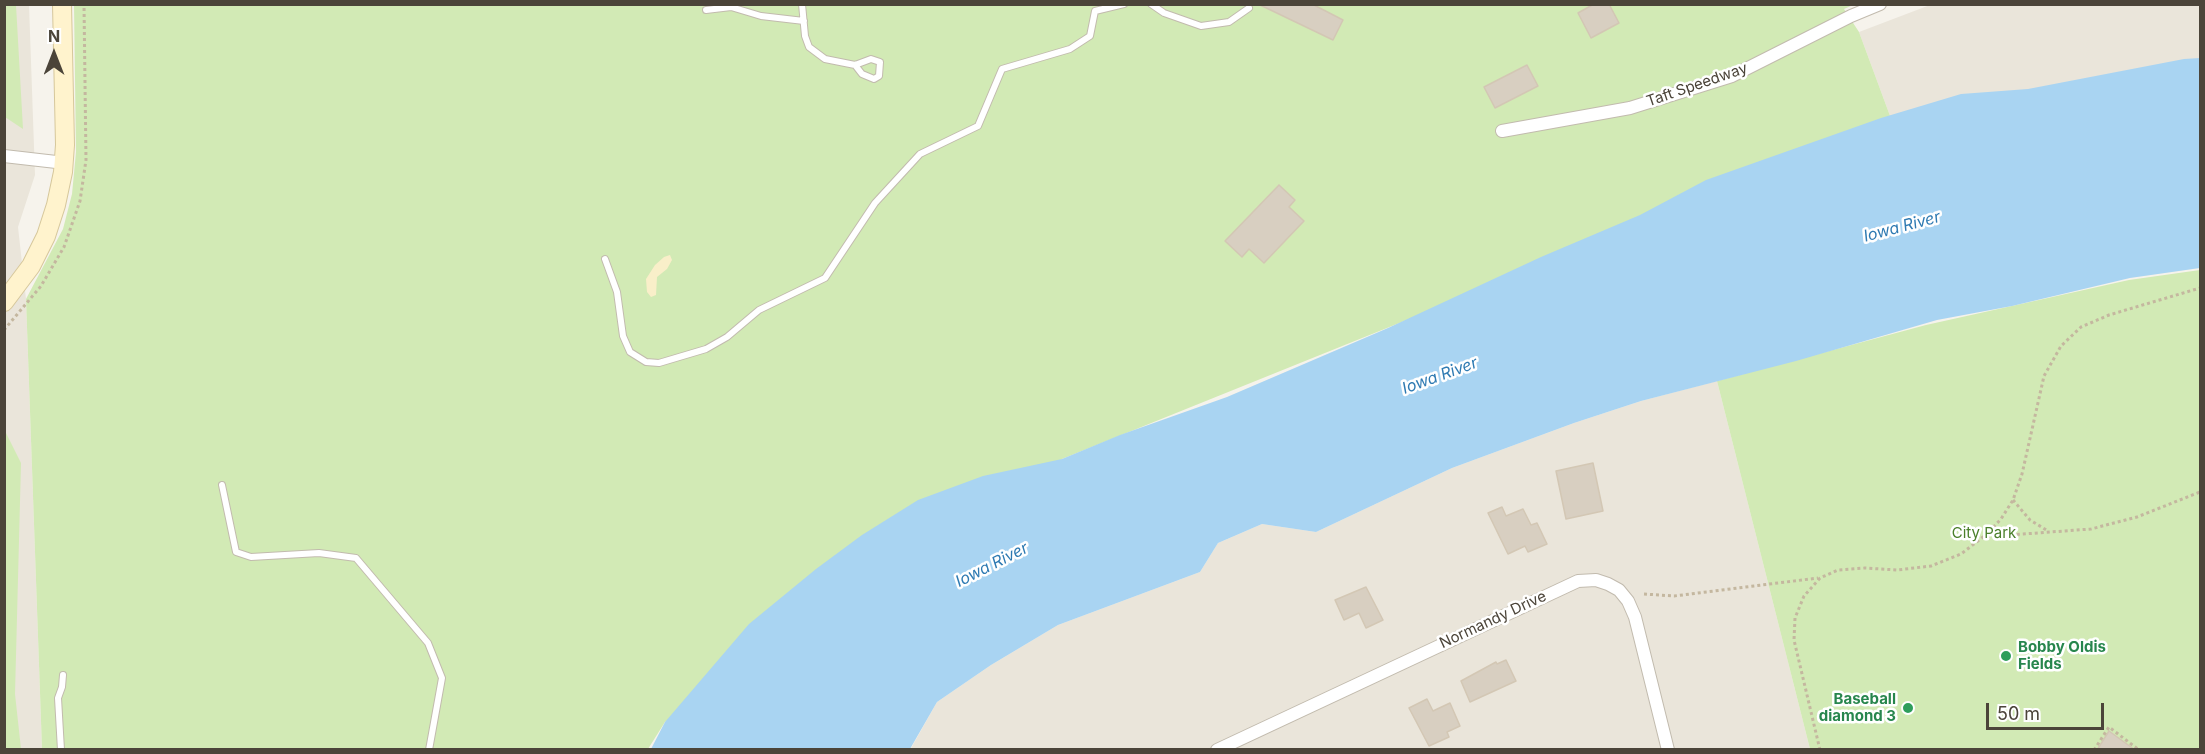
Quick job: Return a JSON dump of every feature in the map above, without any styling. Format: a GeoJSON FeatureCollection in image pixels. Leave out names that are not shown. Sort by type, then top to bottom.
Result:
{"type":"FeatureCollection","features":[{"type":"Feature","properties":{"kind":"street"},"geometry":{"type":"LineString","coordinates":[[4,302],[30,266],[46,237],[56,205],[64,163],[62,4]]}},
{"type":"Feature","properties":{"kind":"street","name":"Taft Speedway"},"geometry":{"type":"LineString","coordinates":[[1502,131],[1630,108],[1732,76],[1851,16],[1880,4]]}},
{"type":"Feature","properties":{"kind":"street"},"geometry":{"type":"LineString","coordinates":[[4,156],[64,163]]}},
{"type":"Feature","properties":{"kind":"street","name":"Normandy Drive"},"geometry":{"type":"LineString","coordinates":[[1217,750],[1578,581],[1596,580],[1618,590],[1628,601],[1635,617],[1668,750]]}},
{"type":"Feature","properties":{"kind":"lane"},"geometry":{"type":"LineString","coordinates":[[802,4],[805,36],[809,47],[825,59],[855,65]]}},
{"type":"Feature","properties":{"kind":"lane"},"geometry":{"type":"LineString","coordinates":[[605,259],[617,292],[623,336],[630,352],[646,362],[659,363],[706,349],[727,337],[759,310],[825,278],[875,203],[920,154],[978,126],[1002,69],[1070,49],[1090,36],[1095,11],[1124,4]]}},
{"type":"Feature","properties":{"kind":"lane"},"geometry":{"type":"LineString","coordinates":[[1151,4],[1164,13],[1200,26],[1229,22],[1249,8]]}},
{"type":"Feature","properties":{"kind":"lane"},"geometry":{"type":"LineString","coordinates":[[706,10],[731,7],[761,16],[804,21]]}},
{"type":"Feature","properties":{"kind":"lane"},"geometry":{"type":"LineString","coordinates":[[222,485],[236,552],[252,557],[319,553],[356,558],[428,643],[442,678],[429,750]]}},
{"type":"Feature","properties":{"kind":"lane"},"geometry":{"type":"LineString","coordinates":[[61,750],[58,698],[63,675]]}},
{"type":"Feature","properties":{"kind":"path"},"geometry":{"type":"LineString","coordinates":[[1644,594],[1674,596],[1820,578],[1838,570],[1865,568],[1898,570],[1931,566],[1961,554],[2001,519],[2013,500],[2022,474],[2044,376],[2061,346],[2081,327],[2109,315],[2200,288]]}},
{"type":"Feature","properties":{"kind":"path"},"geometry":{"type":"LineString","coordinates":[[1983,537],[2091,529],[2126,520],[2200,492]]}},
{"type":"Feature","properties":{"kind":"path"},"geometry":{"type":"LineString","coordinates":[[2013,500],[2030,520],[2050,532]]}},
{"type":"Feature","properties":{"kind":"path"},"geometry":{"type":"LineString","coordinates":[[1820,578],[1804,596],[1795,618],[1794,640],[1820,750]]}},
{"type":"Feature","properties":{"kind":"path"},"geometry":{"type":"LineString","coordinates":[[2094,750],[2109,728],[2139,750]]}},
{"type":"Feature","properties":{"kind":"shaded area"},"geometry":{"type":"Polygon","coordinates":[[[4,5],[29,5],[35,175],[18,227],[26,299],[42,749],[5,749],[4,5]]]}},
{"type":"Feature","properties":{"kind":"shaded area"},"geometry":{"type":"Polygon","coordinates":[[[1930,5],[2200,5],[2200,67],[1893,124],[1859,32],[1930,5]]]}},
{"type":"Feature","properties":{"kind":"shaded area"},"geometry":{"type":"Polygon","coordinates":[[[1717,381],[1810,749],[910,750],[937,702],[991,665],[1058,625],[1200,572],[1218,543],[1262,524],[1316,532],[1452,468],[1641,401],[1717,381]]]}},
{"type":"Feature","properties":{"kind":"green space"},"geometry":{"type":"Polygon","coordinates":[[[4,5],[16,5],[23,129],[5,117],[4,5]]]}},
{"type":"Feature","properties":{"kind":"green space"},"geometry":{"type":"Polygon","coordinates":[[[74,5],[1853,5],[1844,9],[1859,32],[1893,124],[1062,459],[665,722],[648,749],[42,749],[26,299],[63,229],[72,194],[76,152],[74,5]]]}},
{"type":"Feature","properties":{"kind":"green space","name":"City Park"},"geometry":{"type":"Polygon","coordinates":[[[2200,270],[2200,749],[1810,749],[1717,381],[1926,325],[2129,280],[2200,270]]]}},
{"type":"Feature","properties":{"kind":"green space"},"geometry":{"type":"Polygon","coordinates":[[[4,429],[21,463],[15,694],[21,749],[5,749],[4,429]]]}},
{"type":"Feature","properties":{"kind":"sand"},"geometry":{"type":"Polygon","coordinates":[[[670,255],[672,260],[667,269],[657,277],[656,295],[651,297],[647,292],[646,279],[655,265],[670,255]]]}},
{"type":"Feature","properties":{"kind":"water","name":"Iowa River"},"geometry":{"type":"Polygon","coordinates":[[[2200,58],[2200,268],[2130,278],[2012,306],[1937,320],[1796,361],[1641,401],[1452,468],[1316,532],[1262,524],[1218,543],[1200,572],[1058,625],[991,665],[937,702],[910,749],[651,749],[665,722],[749,624],[862,535],[918,500],[983,476],[1062,459],[1120,435],[1227,397],[1640,215],[1706,180],[1881,118],[1961,94],[2028,89],[2184,59],[2200,58]]]}},
{"type":"Feature","properties":{"kind":"building"},"geometry":{"type":"Polygon","coordinates":[[[1258,4],[1312,4],[1343,20],[1333,40],[1258,4]]]}},
{"type":"Feature","properties":{"kind":"building"},"geometry":{"type":"Polygon","coordinates":[[[1594,4],[1609,4],[1619,23],[1591,38],[1578,13],[1594,4]]]}},
{"type":"Feature","properties":{"kind":"building"},"geometry":{"type":"Polygon","coordinates":[[[1527,65],[1538,86],[1495,108],[1484,87],[1527,65]]]}},
{"type":"Feature","properties":{"kind":"building"},"geometry":{"type":"Polygon","coordinates":[[[1279,185],[1295,200],[1289,207],[1304,221],[1264,263],[1249,249],[1242,257],[1225,241],[1279,185]]]}},
{"type":"Feature","properties":{"kind":"building"},"geometry":{"type":"Polygon","coordinates":[[[1593,463],[1603,511],[1566,519],[1556,471],[1593,463]]]}},
{"type":"Feature","properties":{"kind":"building"},"geometry":{"type":"Polygon","coordinates":[[[1502,507],[1506,516],[1523,509],[1531,525],[1537,523],[1547,544],[1528,552],[1525,546],[1508,554],[1488,513],[1502,507]]]}},
{"type":"Feature","properties":{"kind":"building"},"geometry":{"type":"Polygon","coordinates":[[[1366,587],[1383,620],[1366,628],[1359,613],[1344,620],[1335,600],[1366,587]]]}},
{"type":"Feature","properties":{"kind":"building"},"geometry":{"type":"Polygon","coordinates":[[[1506,660],[1516,681],[1470,702],[1461,681],[1496,662],[1497,664],[1506,660]]]}},
{"type":"Feature","properties":{"kind":"building"},"geometry":{"type":"Polygon","coordinates":[[[1427,699],[1433,711],[1450,703],[1460,726],[1447,732],[1449,737],[1429,746],[1409,708],[1427,699]]]}},
{"type":"Feature","properties":{"kind":"building"},"geometry":{"type":"Polygon","coordinates":[[[2109,731],[2135,750],[2097,750],[2109,731]]]}},
{"type":"Feature","properties":{"kind":"place","name":"Bobby Oldis Fields"},"geometry":{"type":"Point","coordinates":[2006,656]}},
{"type":"Feature","properties":{"kind":"place","name":"Baseball diamond 3"},"geometry":{"type":"Point","coordinates":[1908,708]}}]}
